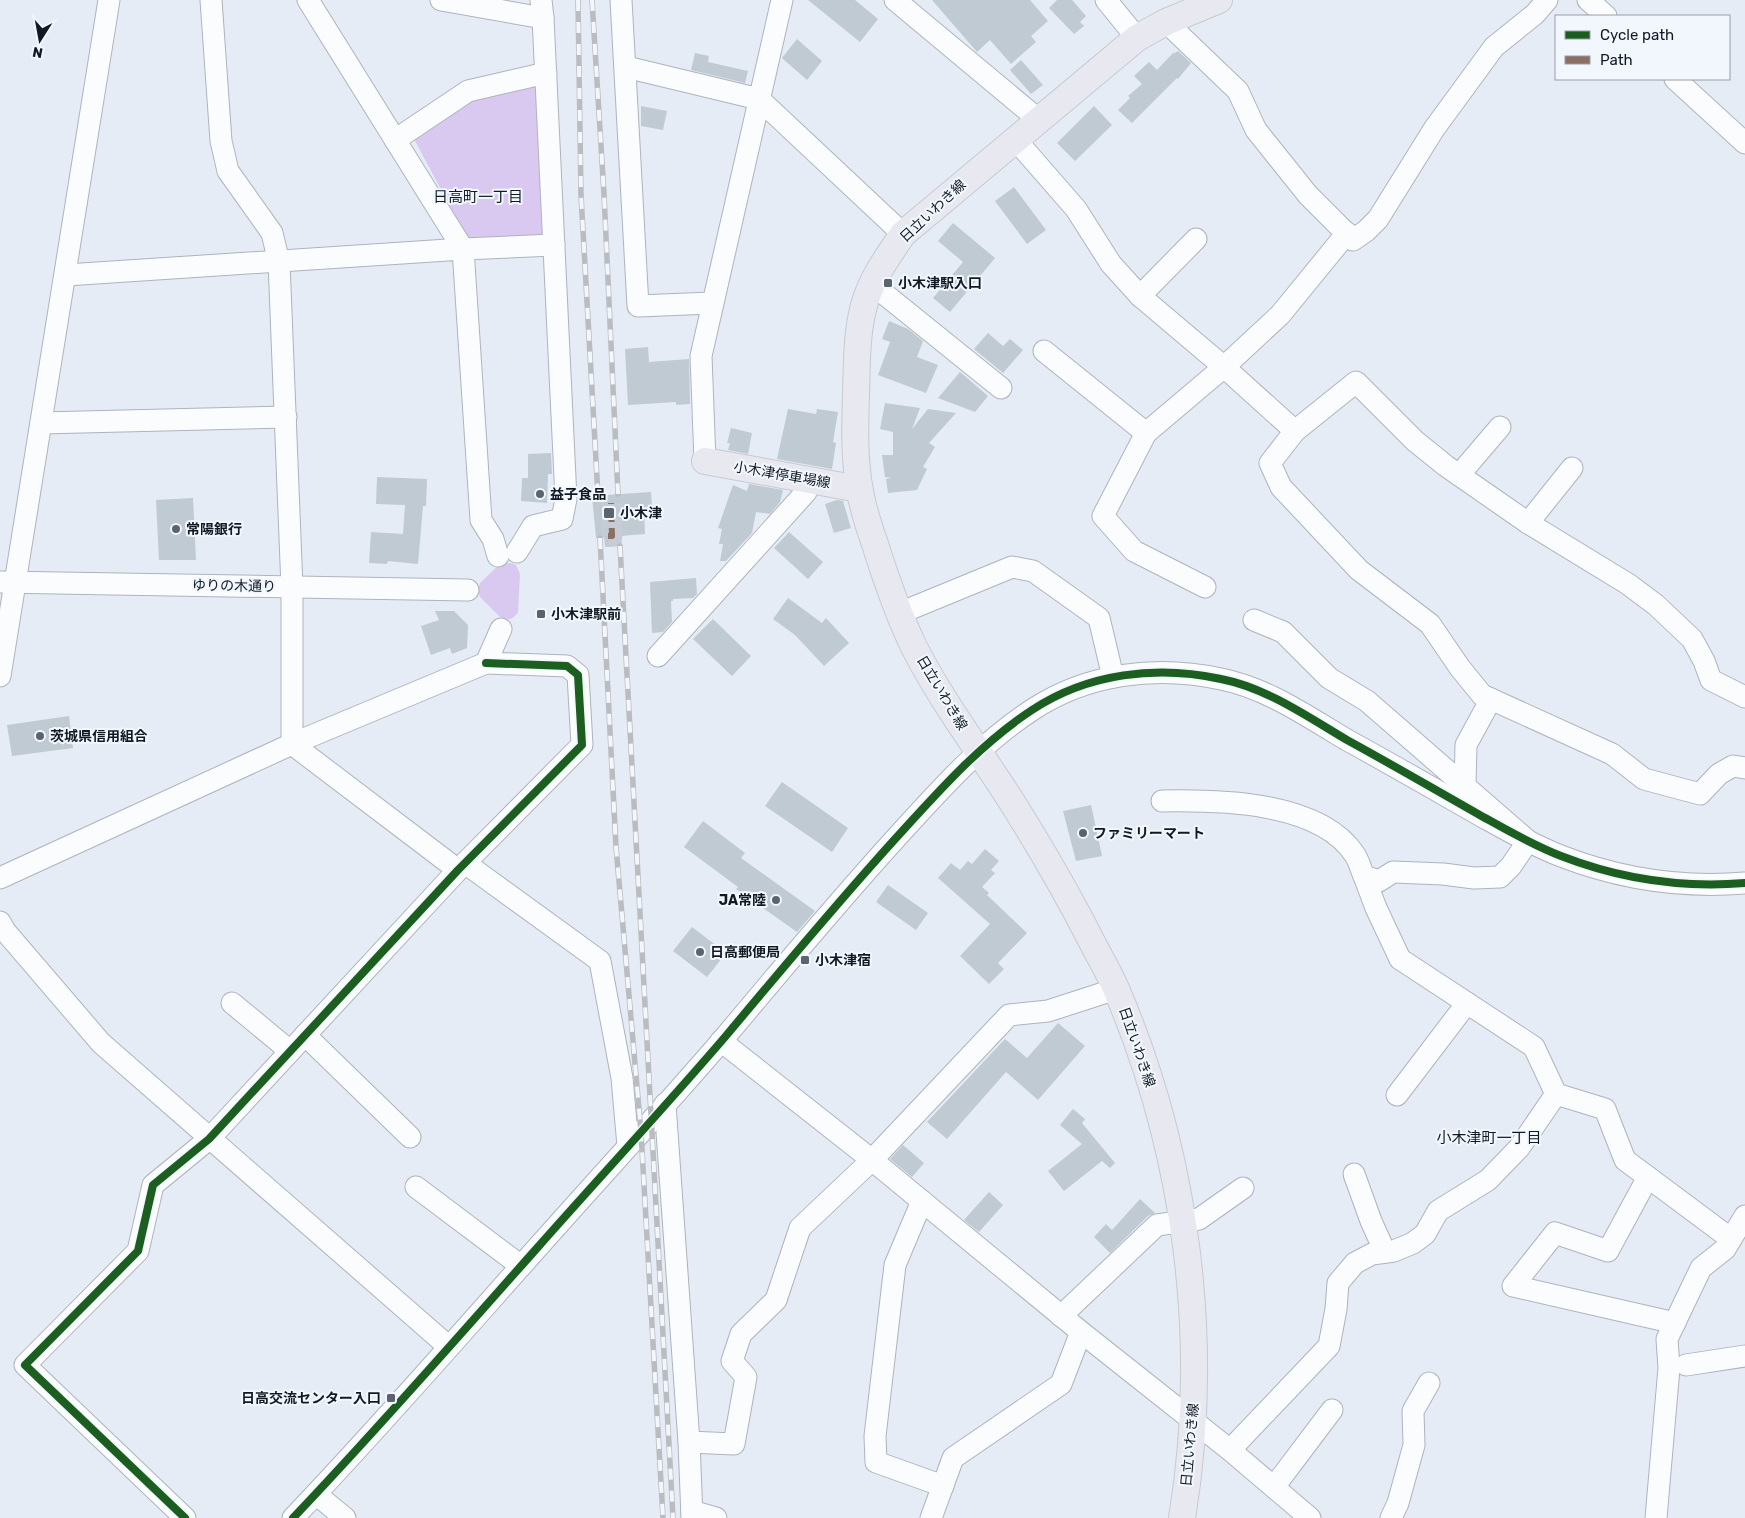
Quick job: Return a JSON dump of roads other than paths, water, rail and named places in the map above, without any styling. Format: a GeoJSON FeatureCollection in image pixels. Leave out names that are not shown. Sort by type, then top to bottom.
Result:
{"type":"FeatureCollection","features":[{"type":"Feature","properties":{"kind":"main road","name":"日立いわき線"},"geometry":{"type":"LineString","coordinates":[[1182,1518],[1194,1421],[1193,1331],[1182,1222],[1159,1114],[1137,1043],[1116,989],[1072,902],[1009,798],[930,676],[913,645],[900,613],[882,566],[859,489],[856,443],[857,364],[864,302],[872,284],[903,234],[1137,38],[1166,22],[1219,0]]}},
{"type":"Feature","properties":{"kind":"main road","name":"小木津停車場線"},"geometry":{"type":"LineString","coordinates":[[705,461],[859,489]]}},
{"type":"Feature","properties":{"kind":"street"},"geometry":{"type":"LineString","coordinates":[[0,676],[8,582],[41,423],[109,0]]}},
{"type":"Feature","properties":{"kind":"street"},"geometry":{"type":"LineString","coordinates":[[211,0],[221,141],[228,171],[272,234],[279,262],[292,588],[292,744]]}},
{"type":"Feature","properties":{"kind":"street"},"geometry":{"type":"LineString","coordinates":[[308,0],[463,249],[481,520],[493,538],[508,554],[533,526],[562,519],[566,499],[542,9],[441,0]]}},
{"type":"Feature","properties":{"kind":"street"},"geometry":{"type":"LineString","coordinates":[[621,0],[638,306],[712,303]]}},
{"type":"Feature","properties":{"kind":"street"},"geometry":{"type":"LineString","coordinates":[[705,461],[701,356],[782,0]]}},
{"type":"Feature","properties":{"kind":"street"},"geometry":{"type":"LineString","coordinates":[[895,0],[1038,120]]}},
{"type":"Feature","properties":{"kind":"street"},"geometry":{"type":"LineString","coordinates":[[1106,0],[1137,38]]}},
{"type":"Feature","properties":{"kind":"street"},"geometry":{"type":"LineString","coordinates":[[1166,22],[1238,92],[1256,130],[1308,195],[1353,240],[1378,219],[1434,129],[1494,47],[1535,14],[1548,0]]}},
{"type":"Feature","properties":{"kind":"street"},"geometry":{"type":"LineString","coordinates":[[1588,0],[1605,15]]}},
{"type":"Feature","properties":{"kind":"street"},"geometry":{"type":"LineString","coordinates":[[626,67],[760,99],[903,234]]}},
{"type":"Feature","properties":{"kind":"street"},"geometry":{"type":"LineString","coordinates":[[395,140],[468,91],[546,73]]}},
{"type":"Feature","properties":{"kind":"street"},"geometry":{"type":"LineString","coordinates":[[1676,80],[1745,143]]}},
{"type":"Feature","properties":{"kind":"street"},"geometry":{"type":"LineString","coordinates":[[1015,139],[1076,209],[1111,264],[1140,296],[1224,367],[1295,431]]}},
{"type":"Feature","properties":{"kind":"street"},"geometry":{"type":"LineString","coordinates":[[1205,587],[1134,551],[1103,516],[1146,433],[1224,367],[1280,315],[1347,233]]}},
{"type":"Feature","properties":{"kind":"street"},"geometry":{"type":"LineString","coordinates":[[1140,296],[1196,239]]}},
{"type":"Feature","properties":{"kind":"street"},"geometry":{"type":"LineString","coordinates":[[66,275],[463,249],[554,245]]}},
{"type":"Feature","properties":{"kind":"street"},"geometry":{"type":"LineString","coordinates":[[872,284],[1001,388]]}},
{"type":"Feature","properties":{"kind":"street"},"geometry":{"type":"LineString","coordinates":[[1044,351],[1146,433]]}},
{"type":"Feature","properties":{"kind":"street"},"geometry":{"type":"LineString","coordinates":[[1745,697],[1711,680],[1692,638],[1656,605],[1628,584],[1528,523],[1459,475],[1415,441],[1356,382],[1295,431],[1270,463],[1281,487],[1359,570],[1430,624],[1460,668],[1482,695],[1612,754],[1644,779],[1700,794],[1719,774],[1733,766],[1745,768]]}},
{"type":"Feature","properties":{"kind":"street"},"geometry":{"type":"LineString","coordinates":[[41,423],[286,416]]}},
{"type":"Feature","properties":{"kind":"street"},"geometry":{"type":"LineString","coordinates":[[1459,475],[1500,427]]}},
{"type":"Feature","properties":{"kind":"street"},"geometry":{"type":"LineString","coordinates":[[1528,523],[1572,468]]}},
{"type":"Feature","properties":{"kind":"street"},"geometry":{"type":"LineString","coordinates":[[658,656],[806,492],[808,480]]}},
{"type":"Feature","properties":{"kind":"street"},"geometry":{"type":"LineString","coordinates":[[900,613],[1012,567],[1033,571],[1099,618],[1113,676]]}},
{"type":"Feature","properties":{"kind":"street","name":"ゆりの木通り"},"geometry":{"type":"LineString","coordinates":[[8,582],[468,590]]}},
{"type":"Feature","properties":{"kind":"street"},"geometry":{"type":"LineString","coordinates":[[1254,620],[1283,632],[1330,678],[1367,701],[1528,842]]}},
{"type":"Feature","properties":{"kind":"street"},"geometry":{"type":"LineString","coordinates":[[486,663],[501,630]]}},
{"type":"Feature","properties":{"kind":"street"},"geometry":{"type":"LineString","coordinates":[[0,878],[292,744],[486,663],[567,666],[578,675],[582,745],[461,866],[209,1139],[154,1185],[138,1251],[26,1365],[185,1518]]}},
{"type":"Feature","properties":{"kind":"street"},"geometry":{"type":"LineString","coordinates":[[293,1518],[628,1146],[721,1041],[859,878],[940,789],[978,752],[1036,707],[1075,688],[1113,676],[1165,671],[1222,679],[1252,688],[1287,705],[1528,842],[1561,856],[1634,878],[1676,884],[1745,884]]}},
{"type":"Feature","properties":{"kind":"street"},"geometry":{"type":"LineString","coordinates":[[1465,786],[1466,744],[1491,699]]}},
{"type":"Feature","properties":{"kind":"street"},"geometry":{"type":"LineString","coordinates":[[292,744],[461,866],[600,960],[622,1078],[628,1146]]}},
{"type":"Feature","properties":{"kind":"street"},"geometry":{"type":"LineString","coordinates":[[1162,801],[1242,804],[1296,815],[1322,824],[1338,836],[1355,855],[1376,908],[1400,959],[1534,1047],[1556,1094],[1605,1109],[1625,1160],[1732,1239]]}},
{"type":"Feature","properties":{"kind":"street"},"geometry":{"type":"LineString","coordinates":[[1364,876],[1379,881],[1392,872],[1443,874],[1474,878],[1500,877],[1511,866],[1528,842]]}},
{"type":"Feature","properties":{"kind":"street"},"geometry":{"type":"LineString","coordinates":[[0,922],[5,931],[101,1043],[449,1347]]}},
{"type":"Feature","properties":{"kind":"street"},"geometry":{"type":"LineString","coordinates":[[689,1442],[734,1444],[746,1377],[732,1361],[741,1334],[776,1300],[800,1228],[872,1160],[1009,1015],[1048,1011],[1116,989]]}},
{"type":"Feature","properties":{"kind":"street"},"geometry":{"type":"LineString","coordinates":[[232,1003],[290,1051]]}},
{"type":"Feature","properties":{"kind":"street"},"geometry":{"type":"LineString","coordinates":[[1397,1096],[1467,1003]]}},
{"type":"Feature","properties":{"kind":"street"},"geometry":{"type":"LineString","coordinates":[[305,1035],[410,1137]]}},
{"type":"Feature","properties":{"kind":"street"},"geometry":{"type":"LineString","coordinates":[[721,1041],[872,1160],[1061,1316],[1230,1450],[1310,1518]]}},
{"type":"Feature","properties":{"kind":"street"},"geometry":{"type":"LineString","coordinates":[[1230,1450],[1328,1346],[1336,1309],[1338,1283],[1355,1263],[1372,1254],[1394,1250],[1413,1243],[1426,1234],[1438,1211],[1488,1180],[1518,1148],[1556,1094]]}},
{"type":"Feature","properties":{"kind":"street"},"geometry":{"type":"LineString","coordinates":[[665,1104],[689,1442],[692,1515],[716,1518]]}},
{"type":"Feature","properties":{"kind":"street"},"geometry":{"type":"LineString","coordinates":[[1354,1174],[1371,1221],[1385,1252]]}},
{"type":"Feature","properties":{"kind":"street"},"geometry":{"type":"LineString","coordinates":[[1648,1177],[1608,1251],[1555,1233],[1513,1286],[1675,1323]]}},
{"type":"Feature","properties":{"kind":"street"},"geometry":{"type":"LineString","coordinates":[[416,1187],[521,1266]]}},
{"type":"Feature","properties":{"kind":"street"},"geometry":{"type":"LineString","coordinates":[[1061,1316],[1158,1225],[1199,1219],[1243,1188]]}},
{"type":"Feature","properties":{"kind":"street"},"geometry":{"type":"LineString","coordinates":[[922,1201],[895,1265],[875,1436],[876,1462],[943,1486]]}},
{"type":"Feature","properties":{"kind":"street"},"geometry":{"type":"LineString","coordinates":[[1656,1518],[1669,1368],[1667,1339],[1701,1268],[1725,1249],[1745,1216]]}},
{"type":"Feature","properties":{"kind":"street"},"geometry":{"type":"LineString","coordinates":[[931,1518],[953,1458],[1061,1384],[1081,1332]]}},
{"type":"Feature","properties":{"kind":"street"},"geometry":{"type":"LineString","coordinates":[[1686,1365],[1745,1356]]}},
{"type":"Feature","properties":{"kind":"street"},"geometry":{"type":"LineString","coordinates":[[1392,1518],[1414,1444],[1413,1411],[1428,1383]]}},
{"type":"Feature","properties":{"kind":"street"},"geometry":{"type":"LineString","coordinates":[[1274,1487],[1332,1410]]}},
{"type":"Feature","properties":{"kind":"street"},"geometry":{"type":"LineString","coordinates":[[316,1494],[345,1518]]}},
{"type":"Feature","properties":{"kind":"tunnel"},"geometry":{"type":"LineString","coordinates":[[608,536],[612,536],[611,503]]}},
{"type":"Feature","properties":{"kind":"railway"},"geometry":{"type":"LineString","coordinates":[[578,0],[581,195],[598,496]]}},
{"type":"Feature","properties":{"kind":"railway"},"geometry":{"type":"LineString","coordinates":[[592,0],[604,194],[618,494]]}},
{"type":"Feature","properties":{"kind":"railway"},"geometry":{"type":"LineString","coordinates":[[600,538],[616,847],[641,1132],[663,1518]]}},
{"type":"Feature","properties":{"kind":"railway"},"geometry":{"type":"LineString","coordinates":[[620,546],[673,1518]]}},
{"type":"Feature","properties":{"kind":"place","name":"小木津駅入口"},"geometry":{"type":"Point","coordinates":[888,283]}},
{"type":"Feature","properties":{"kind":"place","name":"益子食品"},"geometry":{"type":"Point","coordinates":[540,494]}},
{"type":"Feature","properties":{"kind":"place","name":"小木津"},"geometry":{"type":"Point","coordinates":[609,513]}},
{"type":"Feature","properties":{"kind":"place","name":"常陽銀行"},"geometry":{"type":"Point","coordinates":[176,529]}},
{"type":"Feature","properties":{"kind":"place","name":"小木津駅前"},"geometry":{"type":"Point","coordinates":[541,614]}},
{"type":"Feature","properties":{"kind":"place","name":"茨城県信用組合"},"geometry":{"type":"Point","coordinates":[40,736]}},
{"type":"Feature","properties":{"kind":"place","name":"ファミリーマート"},"geometry":{"type":"Point","coordinates":[1083,833]}},
{"type":"Feature","properties":{"kind":"place","name":"JA常陸"},"geometry":{"type":"Point","coordinates":[776,900]}},
{"type":"Feature","properties":{"kind":"place","name":"日高郵便局"},"geometry":{"type":"Point","coordinates":[700,952]}},
{"type":"Feature","properties":{"kind":"place","name":"小木津宿"},"geometry":{"type":"Point","coordinates":[805,960]}},
{"type":"Feature","properties":{"kind":"place","name":"日高交流センター入口"},"geometry":{"type":"Point","coordinates":[391,1398]}},
{"type":"Feature","properties":{"kind":"district","name":"日高町一丁目"},"geometry":{"type":"Point","coordinates":[478,197]}},
{"type":"Feature","properties":{"kind":"district","name":"小木津町一丁目"},"geometry":{"type":"Point","coordinates":[1489,1138]}}]}
